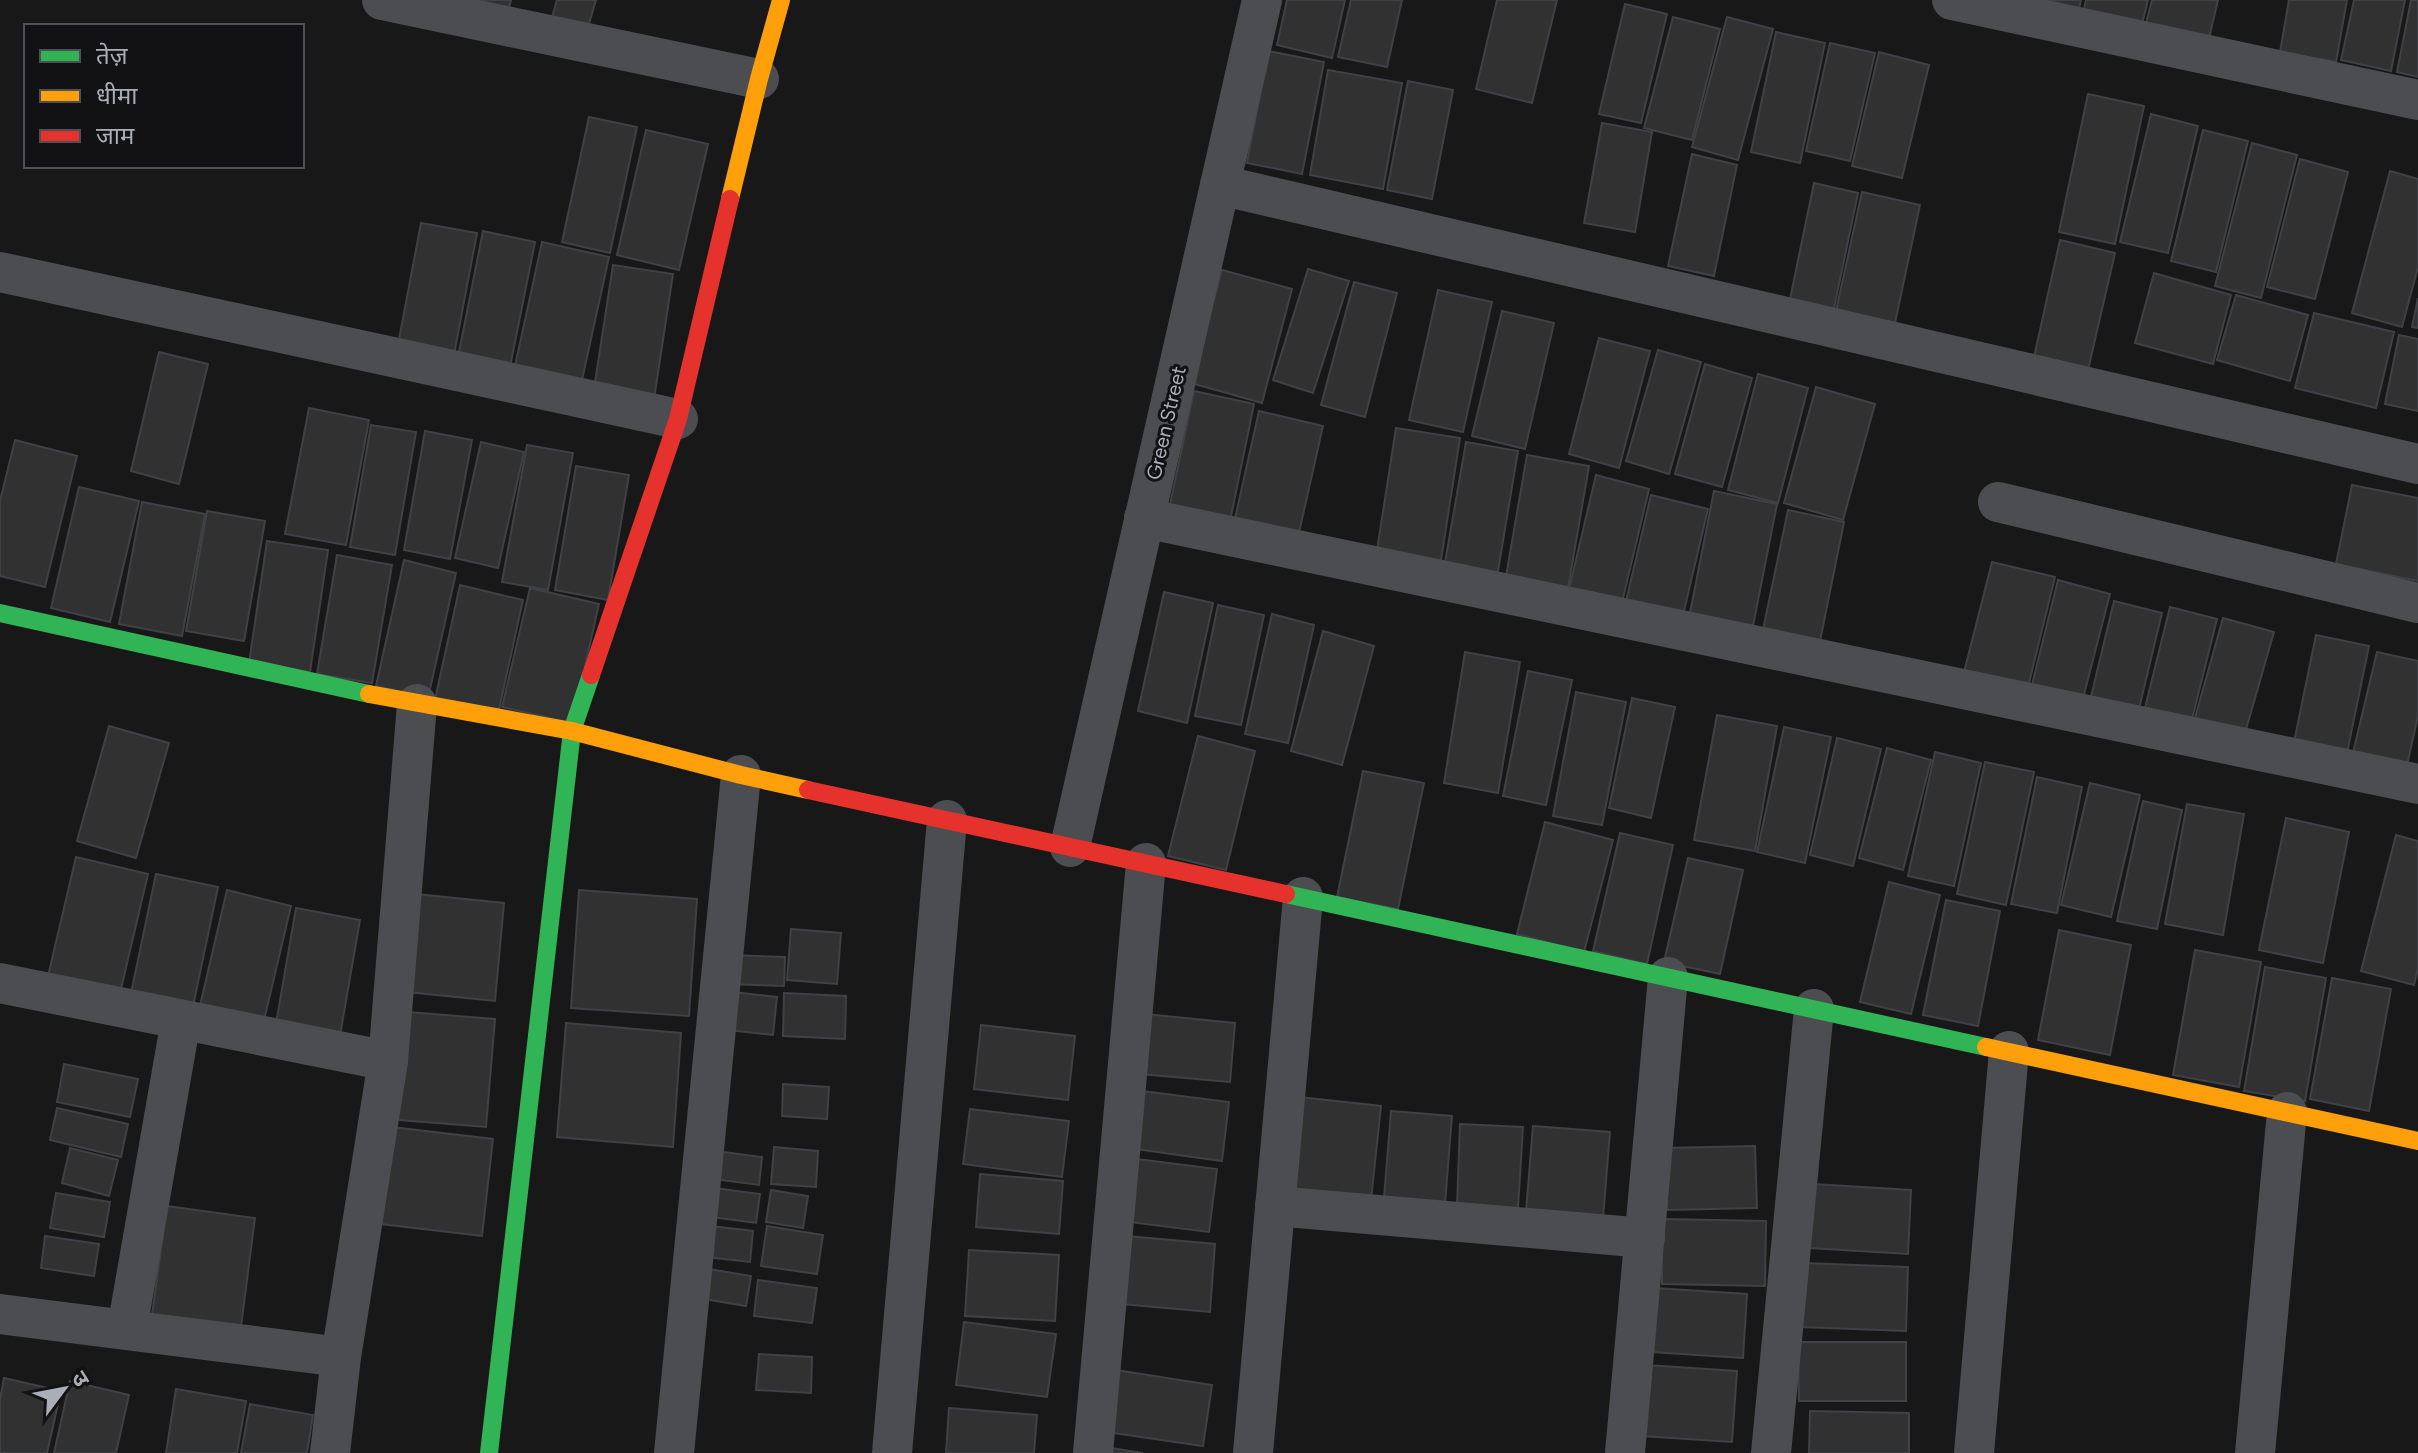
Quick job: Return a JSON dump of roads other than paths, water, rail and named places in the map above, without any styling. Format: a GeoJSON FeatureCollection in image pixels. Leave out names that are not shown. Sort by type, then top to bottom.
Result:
{"type":"FeatureCollection","features":[{"type":"Feature","properties":{"kind":"street"},"geometry":{"type":"LineString","coordinates":[[382,0],[759,79]]}},
{"type":"Feature","properties":{"kind":"street"},"geometry":{"type":"LineString","coordinates":[[489,1453],[572,731],[678,419],[759,79],[781,0]]}},
{"type":"Feature","properties":{"kind":"street","name":"Green Street"},"geometry":{"type":"LineString","coordinates":[[1070,847],[1262,0]]}},
{"type":"Feature","properties":{"kind":"street"},"geometry":{"type":"LineString","coordinates":[[1952,0],[2418,100]]}},
{"type":"Feature","properties":{"kind":"street"},"geometry":{"type":"LineString","coordinates":[[1220,185],[2418,464]]}},
{"type":"Feature","properties":{"kind":"street"},"geometry":{"type":"LineString","coordinates":[[0,272],[678,419]]}},
{"type":"Feature","properties":{"kind":"street"},"geometry":{"type":"LineString","coordinates":[[1998,502],[2418,603]]}},
{"type":"Feature","properties":{"kind":"street"},"geometry":{"type":"LineString","coordinates":[[1144,518],[2418,784]]}},
{"type":"Feature","properties":{"kind":"street"},"geometry":{"type":"LineString","coordinates":[[0,613],[417,704],[572,731],[741,775],[2418,1141]]}},
{"type":"Feature","properties":{"kind":"street"},"geometry":{"type":"LineString","coordinates":[[330,1453],[341,1357],[388,1061],[417,704]]}},
{"type":"Feature","properties":{"kind":"street"},"geometry":{"type":"LineString","coordinates":[[674,1453],[741,775]]}},
{"type":"Feature","properties":{"kind":"street"},"geometry":{"type":"LineString","coordinates":[[892,1453],[947,820]]}},
{"type":"Feature","properties":{"kind":"street"},"geometry":{"type":"LineString","coordinates":[[1093,1453],[1146,863]]}},
{"type":"Feature","properties":{"kind":"street"},"geometry":{"type":"LineString","coordinates":[[1253,1453],[1303,897]]}},
{"type":"Feature","properties":{"kind":"street"},"geometry":{"type":"LineString","coordinates":[[1625,1453],[1668,977]]}},
{"type":"Feature","properties":{"kind":"street"},"geometry":{"type":"LineString","coordinates":[[0,983],[388,1061]]}},
{"type":"Feature","properties":{"kind":"street"},"geometry":{"type":"LineString","coordinates":[[1771,1453],[1814,1009]]}},
{"type":"Feature","properties":{"kind":"street"},"geometry":{"type":"LineString","coordinates":[[127,1329],[181,1020]]}},
{"type":"Feature","properties":{"kind":"street"},"geometry":{"type":"LineString","coordinates":[[1974,1453],[2009,1051]]}},
{"type":"Feature","properties":{"kind":"street"},"geometry":{"type":"LineString","coordinates":[[2255,1453],[2287,1112]]}},
{"type":"Feature","properties":{"kind":"street"},"geometry":{"type":"LineString","coordinates":[[1275,1206],[1645,1238]]}},
{"type":"Feature","properties":{"kind":"street"},"geometry":{"type":"LineString","coordinates":[[0,1314],[341,1357]]}}]}
